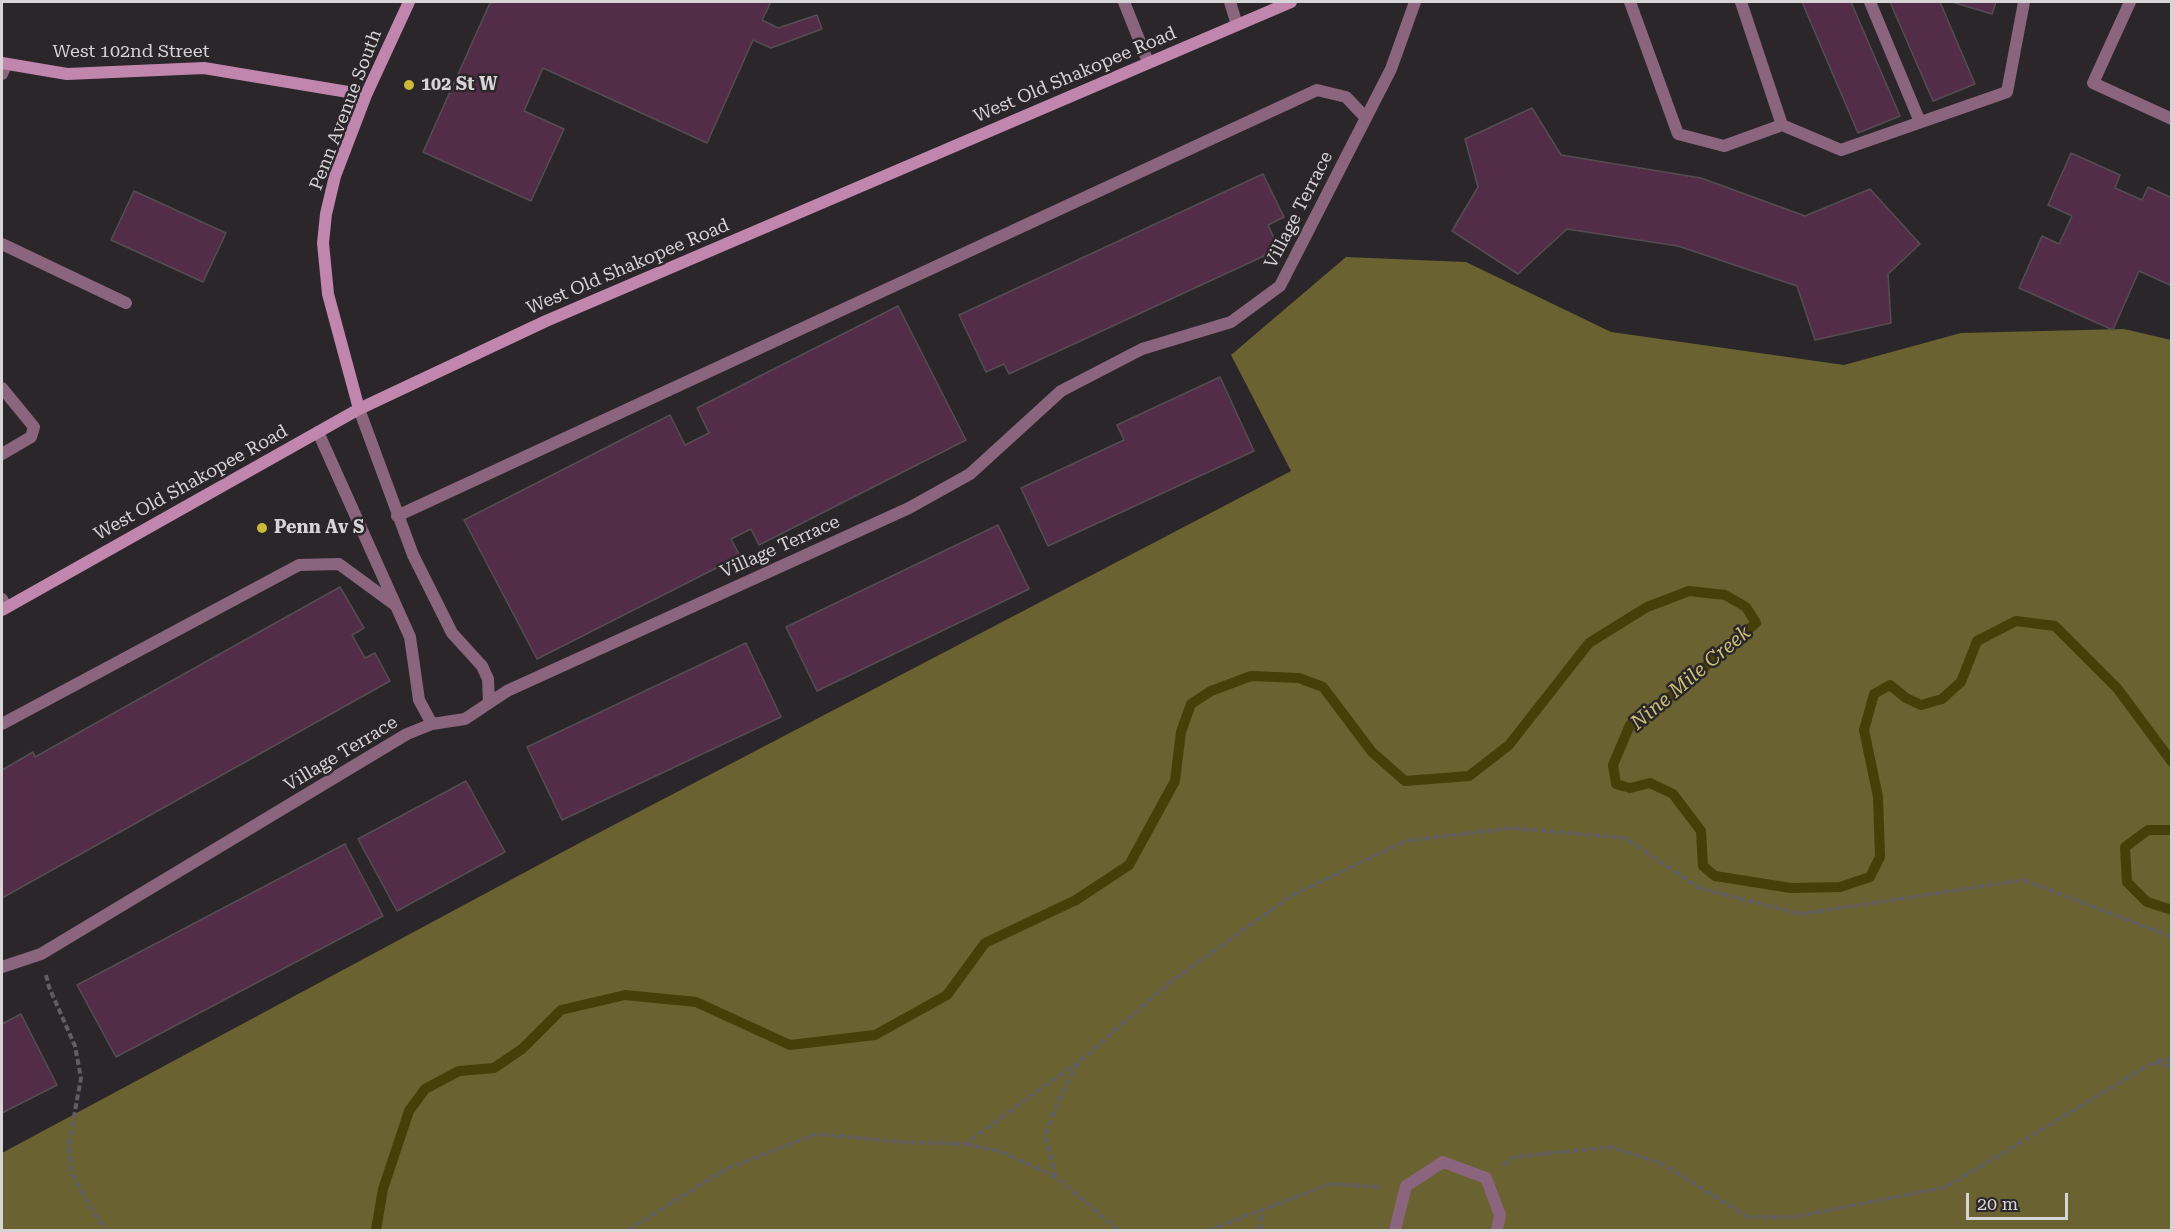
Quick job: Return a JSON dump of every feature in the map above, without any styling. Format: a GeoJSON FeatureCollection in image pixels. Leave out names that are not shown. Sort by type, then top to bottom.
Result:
{"type":"FeatureCollection","features":[{"type":"Feature","properties":{"kind":"main road","name":"Penn Avenue South"},"geometry":{"type":"LineString","coordinates":[[359,409],[328,294],[323,243],[326,214],[335,176],[366,95],[409,2]]}},
{"type":"Feature","properties":{"kind":"main road","name":"West Old Shakopee Road"},"geometry":{"type":"LineString","coordinates":[[3,605],[359,409],[546,321],[1291,2]]}},
{"type":"Feature","properties":{"kind":"main road","name":"West 102nd Street"},"geometry":{"type":"LineString","coordinates":[[3,67],[67,74],[204,68],[366,95]]}},
{"type":"Feature","properties":{"kind":"street"},"geometry":{"type":"LineString","coordinates":[[1124,2],[1148,63]]}},
{"type":"Feature","properties":{"kind":"street"},"geometry":{"type":"LineString","coordinates":[[1230,2],[1237,25]]}},
{"type":"Feature","properties":{"kind":"street","name":"Village Terrace"},"geometry":{"type":"LineString","coordinates":[[2,967],[41,954],[408,734],[432,724],[465,719],[507,691],[909,508],[970,474],[1061,391],[1142,349],[1231,322],[1280,286],[1391,69],[1415,2]]}},
{"type":"Feature","properties":{"kind":"street"},"geometry":{"type":"LineString","coordinates":[[1630,2],[1678,134],[1724,146],[1782,125],[1841,150],[2007,92],[2024,2]]}},
{"type":"Feature","properties":{"kind":"street"},"geometry":{"type":"LineString","coordinates":[[1741,2],[1782,125]]}},
{"type":"Feature","properties":{"kind":"street"},"geometry":{"type":"LineString","coordinates":[[1870,2],[1920,122]]}},
{"type":"Feature","properties":{"kind":"street"},"geometry":{"type":"LineString","coordinates":[[2130,2],[2093,83],[2172,119]]}},
{"type":"Feature","properties":{"kind":"street"},"geometry":{"type":"LineString","coordinates":[[397,516],[1317,90],[1346,97],[1366,118]]}},
{"type":"Feature","properties":{"kind":"street"},"geometry":{"type":"LineString","coordinates":[[2,243],[126,303]]}},
{"type":"Feature","properties":{"kind":"street"},"geometry":{"type":"LineString","coordinates":[[2,388],[34,427],[31,437],[2,454]]}},
{"type":"Feature","properties":{"kind":"street"},"geometry":{"type":"LineString","coordinates":[[359,409],[412,555],[452,633],[482,666],[488,679],[489,703]]}},
{"type":"Feature","properties":{"kind":"street"},"geometry":{"type":"LineString","coordinates":[[318,432],[410,638],[418,700],[432,724]]}},
{"type":"Feature","properties":{"kind":"street"},"geometry":{"type":"LineString","coordinates":[[2,724],[299,565],[339,564],[395,605]]}},
{"type":"Feature","properties":{"kind":"street"},"geometry":{"type":"LineString","coordinates":[[1395,1230],[1406,1186],[1443,1162],[1486,1178],[1500,1215],[1497,1230]]}},
{"type":"Feature","properties":{"kind":"path"},"geometry":{"type":"LineString","coordinates":[[965,1144],[1078,1063],[1169,983],[1291,896],[1405,841],[1511,828],[1625,838],[1699,888],[1801,914],[2023,880],[2172,937]]}},
{"type":"Feature","properties":{"kind":"path"},"geometry":{"type":"LineString","coordinates":[[41,954],[50,987],[75,1046],[81,1078],[69,1144],[71,1172],[94,1215],[107,1230]]}},
{"type":"Feature","properties":{"kind":"path"},"geometry":{"type":"LineString","coordinates":[[1486,1178],[1514,1157],[1611,1147],[1662,1164],[1748,1216],[1794,1217],[1946,1187],[2154,1062],[2172,1059]]}},
{"type":"Feature","properties":{"kind":"path"},"geometry":{"type":"LineString","coordinates":[[2154,1062],[2172,1068]]}},
{"type":"Feature","properties":{"kind":"path"},"geometry":{"type":"LineString","coordinates":[[1056,1177],[1045,1135],[1056,1106],[1078,1063]]}},
{"type":"Feature","properties":{"kind":"path"},"geometry":{"type":"LineString","coordinates":[[628,1230],[724,1170],[816,1134],[902,1142],[965,1144],[1002,1152],[1056,1177],[1118,1230]]}},
{"type":"Feature","properties":{"kind":"path"},"geometry":{"type":"LineString","coordinates":[[1209,1230],[1330,1184],[1372,1187],[1406,1186]]}},
{"type":"Feature","properties":{"kind":"path"},"geometry":{"type":"LineString","coordinates":[[1259,1230],[1262,1210]]}},
{"type":"Feature","properties":{"kind":"shaded area"},"geometry":{"type":"Polygon","coordinates":[[[1346,257],[1466,262],[1611,332],[1844,365],[1961,333],[2124,329],[2171,340],[2171,1230],[2,1230],[2,1153],[585,840],[1291,471],[1231,355],[1346,257]]]}},
{"type":"Feature","properties":{"kind":"building"},"geometry":{"type":"Polygon","coordinates":[[[771,2],[762,20],[778,28],[817,15],[822,29],[771,48],[753,40],[707,143],[543,68],[524,111],[564,129],[531,201],[423,152],[490,3],[771,2]]]}},
{"type":"Feature","properties":{"kind":"building"},"geometry":{"type":"Polygon","coordinates":[[[1802,2],[1851,2],[1900,116],[1858,133],[1802,2]]]}},
{"type":"Feature","properties":{"kind":"building"},"geometry":{"type":"Polygon","coordinates":[[[1890,2],[1940,2],[1975,84],[1933,101],[1890,2]]]}},
{"type":"Feature","properties":{"kind":"building"},"geometry":{"type":"Polygon","coordinates":[[[1952,2],[1996,2],[1992,14],[1952,2]]]}},
{"type":"Feature","properties":{"kind":"building"},"geometry":{"type":"Polygon","coordinates":[[[1532,108],[1561,155],[1701,178],[1805,216],[1870,189],[1920,244],[1888,274],[1891,323],[1815,340],[1797,286],[1678,246],[1567,229],[1518,274],[1452,231],[1478,187],[1465,139],[1532,108]]]}},
{"type":"Feature","properties":{"kind":"building"},"geometry":{"type":"Polygon","coordinates":[[[2071,153],[2120,175],[2115,188],[2142,200],[2148,187],[2172,198],[2172,286],[2139,271],[2113,330],[2019,288],[2042,236],[2059,244],[2072,216],[2048,205],[2071,153]]]}},
{"type":"Feature","properties":{"kind":"building"},"geometry":{"type":"Polygon","coordinates":[[[1263,174],[1284,217],[1268,225],[1279,249],[1009,374],[1004,364],[986,372],[959,315],[1263,174]]]}},
{"type":"Feature","properties":{"kind":"building"},"geometry":{"type":"Polygon","coordinates":[[[134,191],[226,233],[203,282],[111,240],[134,191]]]}},
{"type":"Feature","properties":{"kind":"building"},"geometry":{"type":"Polygon","coordinates":[[[898,306],[966,440],[759,545],[751,529],[731,539],[740,556],[537,659],[464,520],[670,415],[685,445],[709,433],[697,408],[898,306]]]}},
{"type":"Feature","properties":{"kind":"building"},"geometry":{"type":"Polygon","coordinates":[[[1220,377],[1254,451],[1048,546],[1021,488],[1124,440],[1117,425],[1220,377]]]}},
{"type":"Feature","properties":{"kind":"building"},"geometry":{"type":"Polygon","coordinates":[[[998,525],[1029,589],[817,691],[786,627],[998,525]]]}},
{"type":"Feature","properties":{"kind":"building"},"geometry":{"type":"Polygon","coordinates":[[[340,587],[364,628],[352,635],[365,658],[375,653],[390,681],[2,898],[2,770],[33,752],[35,757],[340,587]]]}},
{"type":"Feature","properties":{"kind":"building"},"geometry":{"type":"Polygon","coordinates":[[[746,643],[781,717],[562,820],[527,747],[746,643]]]}},
{"type":"Feature","properties":{"kind":"building"},"geometry":{"type":"Polygon","coordinates":[[[466,781],[505,852],[397,911],[358,839],[466,781]]]}},
{"type":"Feature","properties":{"kind":"building"},"geometry":{"type":"Polygon","coordinates":[[[345,844],[383,916],[116,1057],[77,985],[345,844]]]}},
{"type":"Feature","properties":{"kind":"building"},"geometry":{"type":"Polygon","coordinates":[[[21,1014],[57,1085],[2,1113],[2,1024],[21,1014]]]}},
{"type":"Feature","properties":{"kind":"waterway","name":"Nine Mile Creek"},"geometry":{"type":"LineString","coordinates":[[376,1230],[383,1189],[409,1111],[425,1089],[459,1071],[494,1068],[522,1049],[561,1010],[625,995],[696,1002],[790,1045],[875,1035],[947,995],[985,943],[1076,900],[1129,865],[1175,781],[1181,732],[1191,704],[1211,691],[1251,676],[1299,678],[1323,687],[1372,752],[1405,781],[1469,776],[1509,745],[1589,643],[1647,607],[1689,591],[1725,595],[1746,607],[1756,623],[1673,694],[1630,725],[1613,765],[1616,784],[1630,788],[1650,783],[1673,794],[1701,831],[1703,866],[1715,876],[1791,888],[1840,887],[1870,877],[1880,857],[1878,797],[1864,730],[1874,694],[1890,685],[1906,698],[1921,705],[1942,699],[1961,682],[1977,641],[2016,621],[2055,626],[2117,688],[2172,762]]}},
{"type":"Feature","properties":{"kind":"waterway","name":"Nine Mile Creek"},"geometry":{"type":"LineString","coordinates":[[2172,830],[2148,830],[2125,847],[2127,882],[2147,902],[2172,910]]}},
{"type":"Feature","properties":{"kind":"place","name":"102 St W"},"geometry":{"type":"Point","coordinates":[409,85]}},
{"type":"Feature","properties":{"kind":"place","name":"Penn Av S"},"geometry":{"type":"Point","coordinates":[262,528]}}]}
